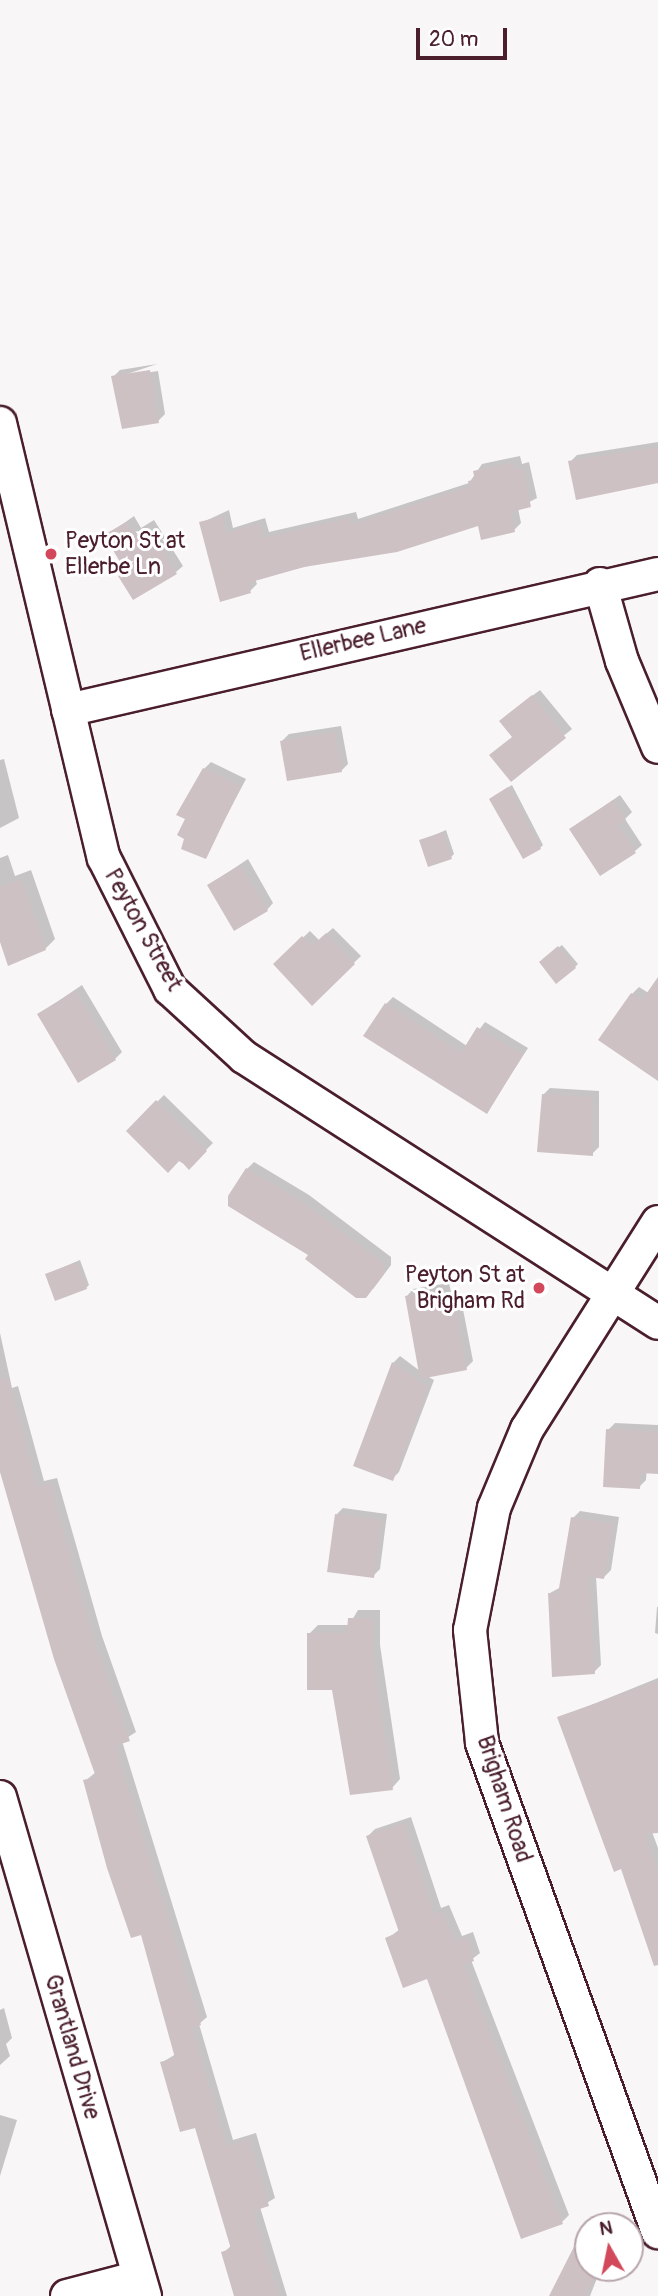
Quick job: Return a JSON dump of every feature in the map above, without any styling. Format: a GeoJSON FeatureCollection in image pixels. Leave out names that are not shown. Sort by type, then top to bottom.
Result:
{"type":"FeatureCollection","features":[{"type":"Feature","properties":{"kind":"street","name":"Peyton Street"},"geometry":{"type":"LineString","coordinates":[[0,423],[104,858],[170,989],[244,1058],[658,1323]]}},
{"type":"Feature","properties":{"kind":"street","name":"Ellerbee Lane"},"geometry":{"type":"LineString","coordinates":[[68,710],[600,584],[658,574]]}},
{"type":"Feature","properties":{"kind":"street"},"geometry":{"type":"LineString","coordinates":[[600,584],[622,662],[658,747]]}},
{"type":"Feature","properties":{"kind":"street","name":"Brigham Road"},"geometry":{"type":"LineString","coordinates":[[658,1222],[527,1429],[494,1508],[470,1630],[482,1743],[658,2232]]}},
{"type":"Feature","properties":{"kind":"street","name":"Grantland Drive"},"geometry":{"type":"LineString","coordinates":[[0,1797],[6,1836],[142,2286]]}},
{"type":"Feature","properties":{"kind":"street"},"geometry":{"type":"LineString","coordinates":[[66,2296],[142,2286]]}},
{"type":"Feature","properties":{"kind":"building"},"geometry":{"type":"Polygon","coordinates":[[[150,370],[159,423],[122,429],[111,376],[150,370]]]}},
{"type":"Feature","properties":{"kind":"building"},"geometry":{"type":"Polygon","coordinates":[[[658,447],[658,483],[576,500],[568,461],[658,447]]]}},
{"type":"Feature","properties":{"kind":"building"},"geometry":{"type":"Polygon","coordinates":[[[513,462],[515,470],[523,468],[531,507],[511,512],[515,532],[481,540],[478,526],[397,552],[304,567],[248,583],[251,593],[220,602],[199,522],[223,516],[226,533],[258,524],[262,538],[350,518],[351,525],[469,487],[468,481],[475,480],[473,471],[513,462]]]}},
{"type":"Feature","properties":{"kind":"building"},"geometry":{"type":"Polygon","coordinates":[[[126,522],[134,533],[147,526],[177,574],[133,600],[118,576],[126,572],[104,535],[126,522]]]}},
{"type":"Feature","properties":{"kind":"building"},"geometry":{"type":"Polygon","coordinates":[[[532,695],[566,738],[511,782],[489,755],[512,737],[499,721],[532,695]]]}},
{"type":"Feature","properties":{"kind":"building"},"geometry":{"type":"Polygon","coordinates":[[[335,732],[342,772],[287,781],[280,741],[335,732]]]}},
{"type":"Feature","properties":{"kind":"building"},"geometry":{"type":"Polygon","coordinates":[[[203,768],[241,786],[206,859],[181,849],[184,839],[177,835],[185,819],[176,815],[203,768]]]}},
{"type":"Feature","properties":{"kind":"building"},"geometry":{"type":"Polygon","coordinates":[[[508,787],[541,849],[523,859],[489,799],[508,787]]]}},
{"type":"Feature","properties":{"kind":"building"},"geometry":{"type":"Polygon","coordinates":[[[613,800],[626,820],[618,825],[636,853],[600,876],[569,829],[613,800]]]}},
{"type":"Feature","properties":{"kind":"building"},"geometry":{"type":"Polygon","coordinates":[[[443,832],[452,859],[428,867],[419,840],[443,832]]]}},
{"type":"Feature","properties":{"kind":"building"},"geometry":{"type":"Polygon","coordinates":[[[240,865],[268,911],[234,931],[207,885],[240,865]]]}},
{"type":"Feature","properties":{"kind":"building"},"geometry":{"type":"Polygon","coordinates":[[[21,879],[46,950],[8,966],[0,942],[0,887],[21,879]]]}},
{"type":"Feature","properties":{"kind":"building"},"geometry":{"type":"Polygon","coordinates":[[[326,933],[355,964],[312,1006],[273,964],[302,936],[312,946],[326,933]]]}},
{"type":"Feature","properties":{"kind":"building"},"geometry":{"type":"Polygon","coordinates":[[[558,946],[576,968],[556,984],[539,962],[558,946]]]}},
{"type":"Feature","properties":{"kind":"building"},"geometry":{"type":"Polygon","coordinates":[[[658,977],[658,1081],[598,1040],[631,993],[642,1000],[658,977]]]}},
{"type":"Feature","properties":{"kind":"building"},"geometry":{"type":"Polygon","coordinates":[[[75,991],[116,1060],[78,1083],[37,1014],[75,991]]]}},
{"type":"Feature","properties":{"kind":"building"},"geometry":{"type":"Polygon","coordinates":[[[385,1003],[461,1053],[477,1027],[523,1055],[487,1114],[363,1036],[385,1003]]]}},
{"type":"Feature","properties":{"kind":"building"},"geometry":{"type":"Polygon","coordinates":[[[542,1094],[593,1097],[593,1156],[537,1152],[542,1094]]]}},
{"type":"Feature","properties":{"kind":"building"},"geometry":{"type":"Polygon","coordinates":[[[156,1100],[207,1151],[189,1170],[180,1160],[168,1173],[126,1131],[156,1100]]]}},
{"type":"Feature","properties":{"kind":"building"},"geometry":{"type":"Polygon","coordinates":[[[246,1168],[302,1202],[384,1264],[384,1274],[366,1298],[356,1298],[305,1259],[308,1255],[228,1206],[228,1196],[246,1168]]]}},
{"type":"Feature","properties":{"kind":"building"},"geometry":{"type":"Polygon","coordinates":[[[77,1262],[87,1289],[55,1301],[45,1274],[77,1262]]]}},
{"type":"Feature","properties":{"kind":"building"},"geometry":{"type":"Polygon","coordinates":[[[442,1289],[447,1312],[456,1310],[467,1370],[420,1379],[405,1296],[442,1289]]]}},
{"type":"Feature","properties":{"kind":"building"},"geometry":{"type":"Polygon","coordinates":[[[392,1362],[428,1387],[393,1481],[353,1466],[392,1362]]]}},
{"type":"Feature","properties":{"kind":"building"},"geometry":{"type":"Polygon","coordinates":[[[8,1378],[37,1487],[50,1484],[95,1644],[130,1741],[115,1746],[201,2025],[192,2028],[226,2146],[249,2139],[269,2206],[253,2211],[278,2296],[234,2296],[221,2252],[231,2249],[195,2128],[180,2132],[160,2062],[175,2058],[141,1935],[131,1938],[107,1868],[83,1780],[96,1777],[54,1659],[0,1472],[0,1379],[8,1378]]]}},
{"type":"Feature","properties":{"kind":"building"},"geometry":{"type":"Polygon","coordinates":[[[606,1429],[658,1432],[658,1474],[641,1473],[640,1489],[603,1487],[606,1429]]]}},
{"type":"Feature","properties":{"kind":"building"},"geometry":{"type":"Polygon","coordinates":[[[335,1514],[381,1520],[374,1578],[327,1572],[335,1514]]]}},
{"type":"Feature","properties":{"kind":"building"},"geometry":{"type":"Polygon","coordinates":[[[571,1517],[613,1524],[604,1579],[589,1577],[595,1674],[552,1677],[548,1593],[558,1594],[571,1517]]]}},
{"type":"Feature","properties":{"kind":"building"},"geometry":{"type":"Polygon","coordinates":[[[348,1618],[372,1618],[372,1655],[393,1790],[350,1795],[332,1690],[307,1690],[307,1633],[347,1633],[348,1618]]]}},
{"type":"Feature","properties":{"kind":"building"},"geometry":{"type":"Polygon","coordinates":[[[658,1681],[658,1833],[645,1834],[658,1870],[658,1965],[654,1966],[621,1869],[614,1872],[557,1717],[658,1681]]]}},
{"type":"Feature","properties":{"kind":"building"},"geometry":{"type":"Polygon","coordinates":[[[404,1823],[434,1914],[442,1911],[455,1942],[466,1937],[474,1961],[464,1965],[563,2224],[521,2239],[427,1979],[403,1988],[385,1938],[399,1932],[366,1836],[404,1823]]]}},
{"type":"Feature","properties":{"kind":"building"},"geometry":{"type":"Polygon","coordinates":[[[574,2247],[574,2282],[592,2282],[586,2296],[549,2296],[574,2247]]]}},
{"type":"Feature","properties":{"kind":"place","name":"Peyton St at Ellerbe Ln"},"geometry":{"type":"Point","coordinates":[51,554]}},
{"type":"Feature","properties":{"kind":"place","name":"Peyton St at Brigham Rd"},"geometry":{"type":"Point","coordinates":[539,1288]}}]}
